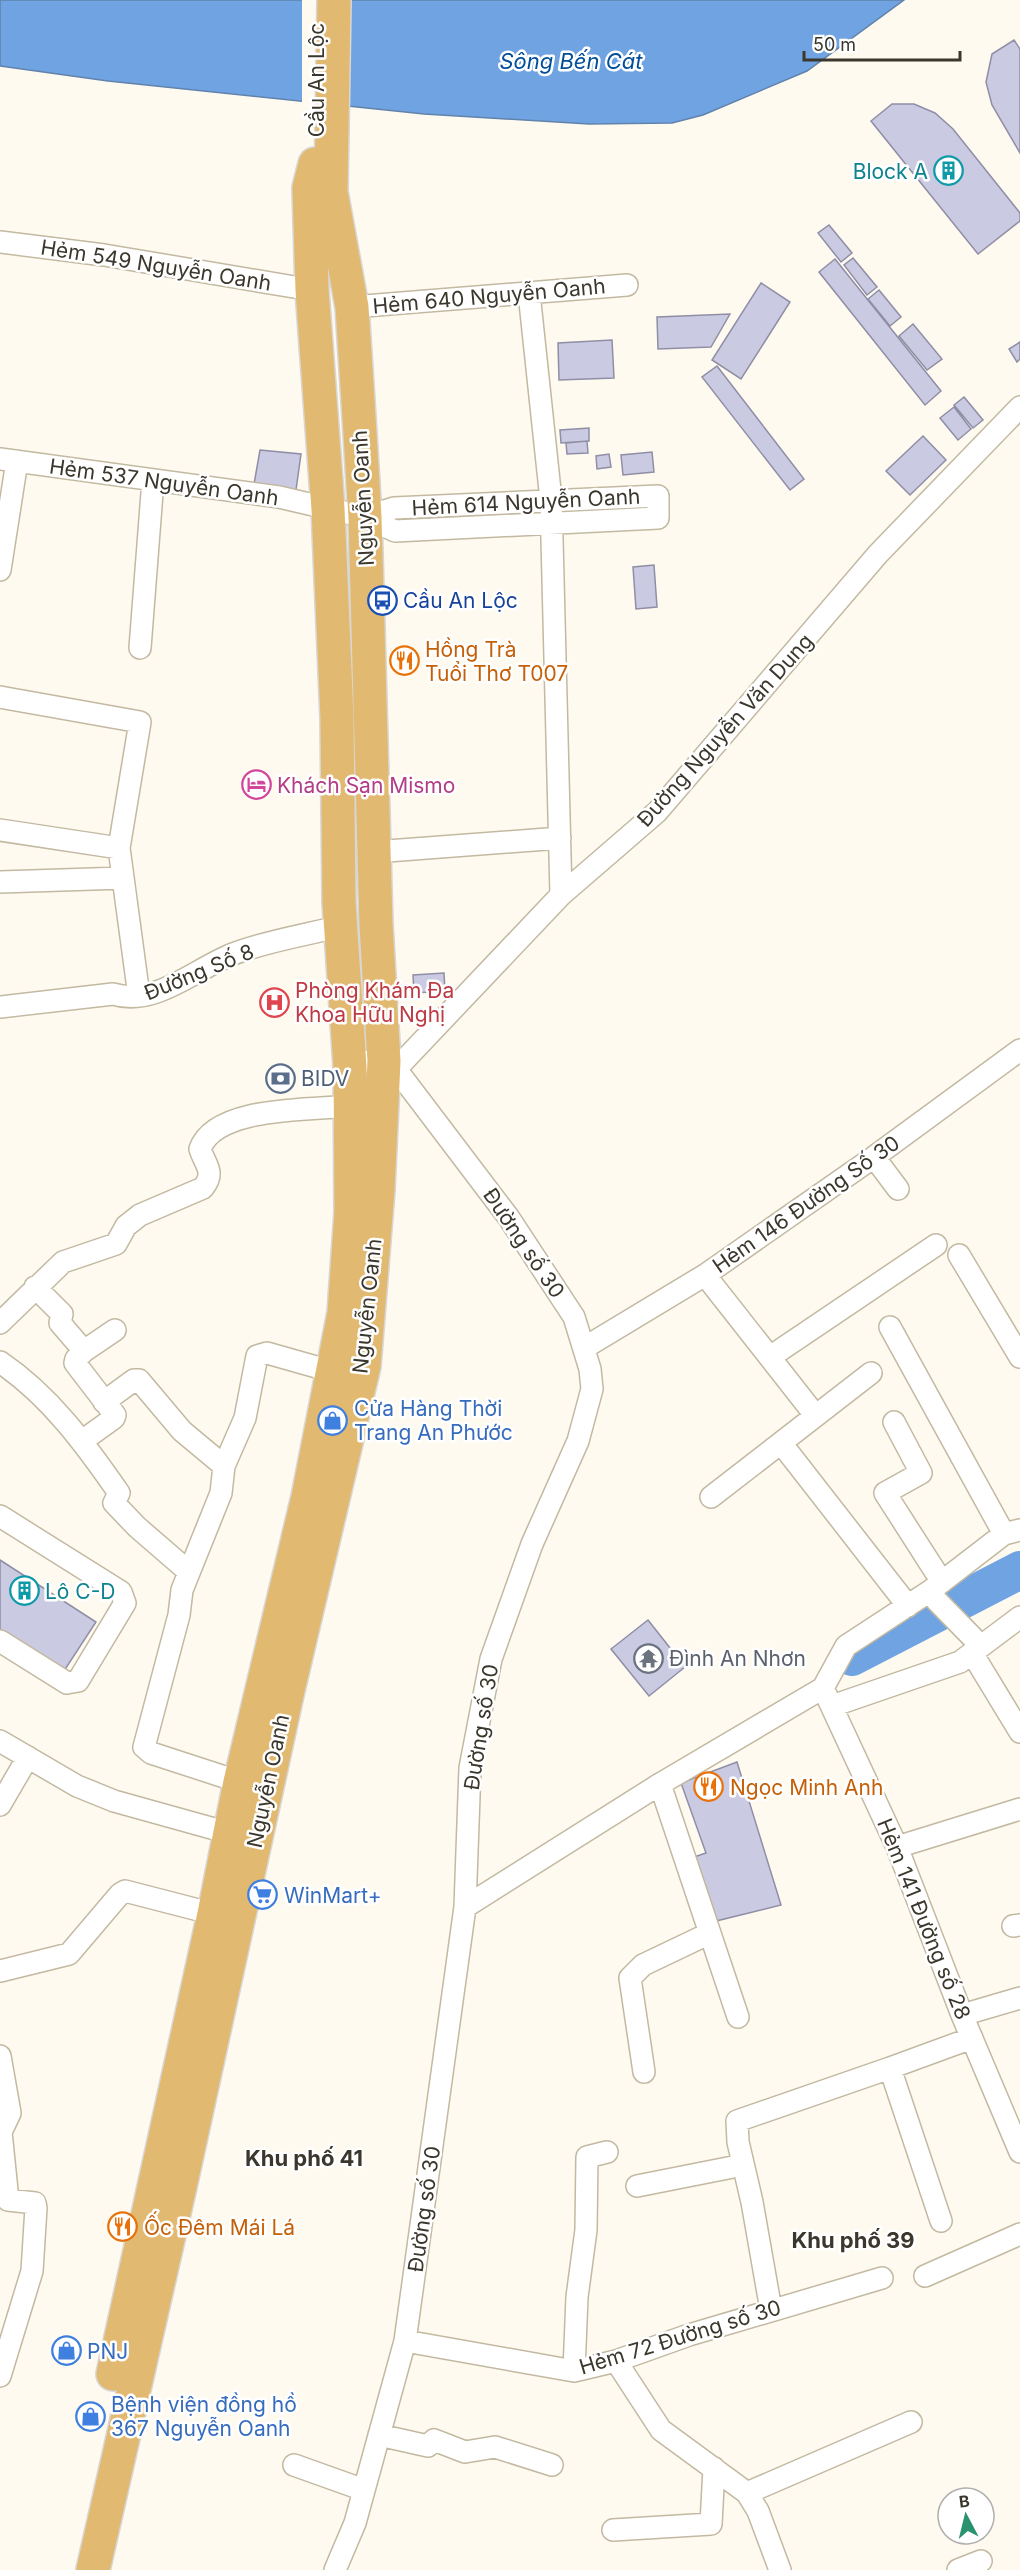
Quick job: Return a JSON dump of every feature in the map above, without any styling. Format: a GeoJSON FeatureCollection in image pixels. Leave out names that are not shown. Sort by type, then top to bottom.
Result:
{"type":"FeatureCollection","features":[{"type":"Feature","properties":{"kind":"main road","name":"Cầu An Lộc"},"geometry":{"type":"LineString","coordinates":[[316,0],[323,160]]}},
{"type":"Feature","properties":{"kind":"main road","name":"Cầu An Lộc"},"geometry":{"type":"LineString","coordinates":[[323,160],[334,0]]}},
{"type":"Feature","properties":{"kind":"main road","name":"Nguyễn Oanh"},"geometry":{"type":"LineString","coordinates":[[70,2570],[214,1914],[240,1782],[308,1497],[344,1313],[351,1212],[350,1062],[340,926],[337,844],[337,718],[328,509],[312,290],[309,188],[323,160]]}},
{"type":"Feature","properties":{"kind":"main road","name":"Nguyễn Oanh"},"geometry":{"type":"LineString","coordinates":[[93,2570],[286,1701],[364,1366],[390,1065],[376,924],[365,517],[352,307],[323,160]]}},
{"type":"Feature","properties":{"kind":"main road"},"geometry":{"type":"LineString","coordinates":[[340,926],[376,924]]}},
{"type":"Feature","properties":{"kind":"street","name":"Hẻm 549 Nguyễn Oanh"},"geometry":{"type":"LineString","coordinates":[[0,242],[104,255],[312,290]]}},
{"type":"Feature","properties":{"kind":"street","name":"Hẻm 640 Nguyễn Oanh"},"geometry":{"type":"LineString","coordinates":[[352,307],[627,285]]}},
{"type":"Feature","properties":{"kind":"street"},"geometry":{"type":"LineString","coordinates":[[529,293],[551,500],[561,895]]}},
{"type":"Feature","properties":{"kind":"street","name":"Đường Nguyễn Văn Dung"},"geometry":{"type":"LineString","coordinates":[[390,1065],[561,895],[657,812],[878,554],[1020,407]]}},
{"type":"Feature","properties":{"kind":"street"},"geometry":{"type":"LineString","coordinates":[[0,570],[9,460]]}},
{"type":"Feature","properties":{"kind":"street","name":"Hẻm 537 Nguyễn Oanh"},"geometry":{"type":"LineString","coordinates":[[9,460],[279,497],[365,517]]}},
{"type":"Feature","properties":{"kind":"street"},"geometry":{"type":"LineString","coordinates":[[140,648],[153,480]]}},
{"type":"Feature","properties":{"kind":"street","name":"Hẻm 614 Nguyễn Oanh"},"geometry":{"type":"LineString","coordinates":[[658,496],[658,518],[395,531],[365,517],[394,508],[658,496]]}},
{"type":"Feature","properties":{"kind":"street"},"geometry":{"type":"LineString","coordinates":[[0,697],[140,722],[119,848],[133,997],[113,994],[0,1007]]}},
{"type":"Feature","properties":{"kind":"street"},"geometry":{"type":"LineString","coordinates":[[0,830],[119,848]]}},
{"type":"Feature","properties":{"kind":"street"},"geometry":{"type":"LineString","coordinates":[[374,852],[560,838]]}},
{"type":"Feature","properties":{"kind":"street"},"geometry":{"type":"LineString","coordinates":[[0,882],[123,878]]}},
{"type":"Feature","properties":{"kind":"street","name":"Đường Số 8"},"geometry":{"type":"LineString","coordinates":[[0,1021],[117,1008],[133,997],[147,996],[234,954],[340,926]]}},
{"type":"Feature","properties":{"kind":"street","name":"Hẻm 146 Đường Số 30"},"geometry":{"type":"LineString","coordinates":[[584,1348],[705,1275],[874,1157],[1020,1050]]}},
{"type":"Feature","properties":{"kind":"street"},"geometry":{"type":"LineString","coordinates":[[350,1062],[390,1065]]}},
{"type":"Feature","properties":{"kind":"street","name":"Đường số 30"},"geometry":{"type":"LineString","coordinates":[[336,2570],[355,2523],[405,2342],[465,1907],[470,1768],[491,1659],[532,1544],[578,1441],[591,1389],[590,1370],[574,1317],[509,1218],[390,1065]]}},
{"type":"Feature","properties":{"kind":"street"},"geometry":{"type":"LineString","coordinates":[[0,1323],[63,1262],[116,1244],[126,1226],[140,1215],[203,1188],[210,1180],[209,1170],[200,1149],[207,1137],[223,1124],[242,1116],[350,1106]]}},
{"type":"Feature","properties":{"kind":"street"},"geometry":{"type":"LineString","coordinates":[[874,1157],[898,1189]]}},
{"type":"Feature","properties":{"kind":"street"},"geometry":{"type":"LineString","coordinates":[[770,1357],[936,1245]]}},
{"type":"Feature","properties":{"kind":"street"},"geometry":{"type":"LineString","coordinates":[[959,1254],[1020,1357]]}},
{"type":"Feature","properties":{"kind":"street"},"geometry":{"type":"LineString","coordinates":[[705,1275],[815,1415]]}},
{"type":"Feature","properties":{"kind":"street"},"geometry":{"type":"LineString","coordinates":[[35,1287],[62,1314],[60,1323],[84,1352]]}},
{"type":"Feature","properties":{"kind":"street"},"geometry":{"type":"LineString","coordinates":[[827,1697],[846,1646],[908,1606],[936,1591],[1012,1532],[890,1327]]}},
{"type":"Feature","properties":{"kind":"street"},"geometry":{"type":"LineString","coordinates":[[82,1441],[115,1415],[75,1363],[76,1359],[116,1330]]}},
{"type":"Feature","properties":{"kind":"street"},"geometry":{"type":"LineString","coordinates":[[240,1782],[151,1753],[144,1747],[179,1615],[182,1590],[221,1493],[224,1466],[245,1418],[257,1356],[267,1353],[334,1372]]}},
{"type":"Feature","properties":{"kind":"street"},"geometry":{"type":"LineString","coordinates":[[0,1362],[46,1399],[82,1441],[119,1493],[114,1503],[137,1527],[189,1572]]}},
{"type":"Feature","properties":{"kind":"street"},"geometry":{"type":"LineString","coordinates":[[711,1497],[871,1373]]}},
{"type":"Feature","properties":{"kind":"street"},"geometry":{"type":"LineString","coordinates":[[104,1402],[134,1380],[139,1380],[182,1431],[224,1466]]}},
{"type":"Feature","properties":{"kind":"street"},"geometry":{"type":"LineString","coordinates":[[894,1422],[921,1473],[885,1493],[936,1591],[976,1649],[1020,1731]]}},
{"type":"Feature","properties":{"kind":"street"},"geometry":{"type":"LineString","coordinates":[[781,1443],[908,1606]]}},
{"type":"Feature","properties":{"kind":"street"},"geometry":{"type":"LineString","coordinates":[[0,1516],[121,1592],[125,1603],[78,1681],[73,1683],[67,1683],[0,1641]]}},
{"type":"Feature","properties":{"kind":"street"},"geometry":{"type":"LineString","coordinates":[[465,1907],[660,1785],[827,1697],[960,1662],[1020,1617]]}},
{"type":"Feature","properties":{"kind":"street","name":"Hẻm 141 Đường số 28"},"geometry":{"type":"LineString","coordinates":[[827,1697],[897,1847],[962,2015],[1020,2152]]}},
{"type":"Feature","properties":{"kind":"street"},"geometry":{"type":"LineString","coordinates":[[0,1741],[77,1786],[114,1802],[229,1833]]}},
{"type":"Feature","properties":{"kind":"street"},"geometry":{"type":"LineString","coordinates":[[0,1805],[28,1757]]}},
{"type":"Feature","properties":{"kind":"street"},"geometry":{"type":"LineString","coordinates":[[660,1785],[738,2017]]}},
{"type":"Feature","properties":{"kind":"street"},"geometry":{"type":"LineString","coordinates":[[897,1847],[1020,1809]]}},
{"type":"Feature","properties":{"kind":"street"},"geometry":{"type":"LineString","coordinates":[[0,1971],[69,1954],[125,1891],[214,1914]]}},
{"type":"Feature","properties":{"kind":"street"},"geometry":{"type":"LineString","coordinates":[[644,2072],[630,1978],[643,1965],[710,1933]]}},
{"type":"Feature","properties":{"kind":"street"},"geometry":{"type":"LineString","coordinates":[[962,2015],[1020,1998]]}},
{"type":"Feature","properties":{"kind":"street"},"geometry":{"type":"LineString","coordinates":[[771,2310],[752,2202],[738,2142],[737,2121],[972,2038]]}},
{"type":"Feature","properties":{"kind":"street"},"geometry":{"type":"LineString","coordinates":[[0,2056],[10,2113],[1,2132],[8,2200],[35,2204],[36,2208],[32,2271],[0,2376]]}},
{"type":"Feature","properties":{"kind":"street"},"geometry":{"type":"LineString","coordinates":[[890,2068],[941,2221]]}},
{"type":"Feature","properties":{"kind":"street"},"geometry":{"type":"LineString","coordinates":[[574,2371],[577,2297],[586,2230],[587,2157],[607,2152]]}},
{"type":"Feature","properties":{"kind":"street"},"geometry":{"type":"LineString","coordinates":[[637,2186],[743,2165]]}},
{"type":"Feature","properties":{"kind":"street"},"geometry":{"type":"LineString","coordinates":[[926,2276],[1020,2234]]}},
{"type":"Feature","properties":{"kind":"street","name":"Hẻm 72 Đường số 30"},"geometry":{"type":"LineString","coordinates":[[405,2342],[574,2371],[616,2361],[689,2335],[882,2278]]}},
{"type":"Feature","properties":{"kind":"street"},"geometry":{"type":"LineString","coordinates":[[616,2361],[661,2430],[747,2493],[758,2511],[780,2570]]}},
{"type":"Feature","properties":{"kind":"street"},"geometry":{"type":"LineString","coordinates":[[747,2493],[911,2422]]}},
{"type":"Feature","properties":{"kind":"street"},"geometry":{"type":"LineString","coordinates":[[379,2436],[428,2446],[434,2440],[465,2452],[495,2447],[552,2465]]}},
{"type":"Feature","properties":{"kind":"street"},"geometry":{"type":"LineString","coordinates":[[294,2465],[364,2490]]}},
{"type":"Feature","properties":{"kind":"street"},"geometry":{"type":"LineString","coordinates":[[613,2530],[711,2524],[714,2468]]}},
{"type":"Feature","properties":{"kind":"street"},"geometry":{"type":"LineString","coordinates":[[958,2570],[981,2561]]}},
{"type":"Feature","properties":{"kind":"water","name":"Sông Bến Cát"},"geometry":{"type":"Polygon","coordinates":[[[0,0],[904,0],[807,71],[703,115],[672,123],[589,124],[424,114],[108,81],[0,66],[0,0]]]}},
{"type":"Feature","properties":{"kind":"pier"},"geometry":{"type":"Polygon","coordinates":[[[302,0],[346,0],[345,109],[302,104],[302,0]]]}},
{"type":"Feature","properties":{"kind":"building"},"geometry":{"type":"Polygon","coordinates":[[[1014,40],[1020,49],[1020,153],[992,105],[986,82],[992,54],[1014,40]]]}},
{"type":"Feature","properties":{"kind":"building","name":"Block A"},"geometry":{"type":"Polygon","coordinates":[[[892,104],[914,104],[935,113],[953,129],[1020,213],[1020,221],[978,254],[871,121],[892,104]]]}},
{"type":"Feature","properties":{"kind":"building"},"geometry":{"type":"Polygon","coordinates":[[[829,225],[852,253],[841,262],[818,233],[829,225]]]}},
{"type":"Feature","properties":{"kind":"building"},"geometry":{"type":"Polygon","coordinates":[[[853,258],[877,287],[867,295],[844,265],[853,258]]]}},
{"type":"Feature","properties":{"kind":"building"},"geometry":{"type":"Polygon","coordinates":[[[835,259],[941,391],[925,405],[819,272],[835,259]]]}},
{"type":"Feature","properties":{"kind":"building"},"geometry":{"type":"Polygon","coordinates":[[[761,283],[790,302],[741,379],[712,360],[761,283]]]}},
{"type":"Feature","properties":{"kind":"building"},"geometry":{"type":"Polygon","coordinates":[[[879,290],[901,317],[890,326],[868,299],[879,290]]]}},
{"type":"Feature","properties":{"kind":"building"},"geometry":{"type":"Polygon","coordinates":[[[730,314],[711,347],[658,349],[657,317],[730,314]]]}},
{"type":"Feature","properties":{"kind":"building"},"geometry":{"type":"Polygon","coordinates":[[[913,324],[942,359],[927,370],[899,336],[913,324]]]}},
{"type":"Feature","properties":{"kind":"building"},"geometry":{"type":"Polygon","coordinates":[[[612,340],[614,378],[559,380],[558,343],[612,340]]]}},
{"type":"Feature","properties":{"kind":"building"},"geometry":{"type":"Polygon","coordinates":[[[1020,342],[1020,359],[1017,362],[1009,349],[1020,342]]]}},
{"type":"Feature","properties":{"kind":"building"},"geometry":{"type":"Polygon","coordinates":[[[717,366],[804,479],[790,490],[702,377],[717,366]]]}},
{"type":"Feature","properties":{"kind":"building"},"geometry":{"type":"Polygon","coordinates":[[[964,397],[983,420],[973,428],[954,405],[964,397]]]}},
{"type":"Feature","properties":{"kind":"building"},"geometry":{"type":"Polygon","coordinates":[[[954,407],[971,429],[958,440],[940,418],[954,407]]]}},
{"type":"Feature","properties":{"kind":"building"},"geometry":{"type":"Polygon","coordinates":[[[589,428],[589,441],[561,443],[560,430],[589,428]]]}},
{"type":"Feature","properties":{"kind":"building"},"geometry":{"type":"Polygon","coordinates":[[[923,436],[946,460],[910,495],[886,471],[923,436]]]}},
{"type":"Feature","properties":{"kind":"building"},"geometry":{"type":"Polygon","coordinates":[[[587,441],[588,453],[567,454],[566,443],[587,441]]]}},
{"type":"Feature","properties":{"kind":"building"},"geometry":{"type":"Polygon","coordinates":[[[260,450],[301,454],[296,490],[254,484],[260,450]]]}},
{"type":"Feature","properties":{"kind":"building"},"geometry":{"type":"Polygon","coordinates":[[[652,452],[654,472],[623,475],[621,455],[652,452]]]}},
{"type":"Feature","properties":{"kind":"building"},"geometry":{"type":"Polygon","coordinates":[[[609,454],[611,467],[597,469],[596,456],[609,454]]]}},
{"type":"Feature","properties":{"kind":"building"},"geometry":{"type":"Polygon","coordinates":[[[654,565],[657,607],[636,609],[633,567],[654,565]]]}},
{"type":"Feature","properties":{"kind":"building"},"geometry":{"type":"Polygon","coordinates":[[[444,973],[445,991],[414,993],[413,975],[444,973]]]}},
{"type":"Feature","properties":{"kind":"building","name":"Lô C-D"},"geometry":{"type":"Polygon","coordinates":[[[0,1560],[96,1622],[62,1674],[0,1634],[0,1560]]]}},
{"type":"Feature","properties":{"kind":"building","name":"Đình An Nhơn"},"geometry":{"type":"Polygon","coordinates":[[[648,1620],[685,1667],[649,1696],[611,1649],[648,1620]]]}},
{"type":"Feature","properties":{"kind":"building"},"geometry":{"type":"Polygon","coordinates":[[[737,1762],[781,1905],[716,1921],[694,1857],[706,1853],[681,1783],[737,1762]]]}},
{"type":"Feature","properties":{"kind":"waterway"},"geometry":{"type":"LineString","coordinates":[[852,1657],[1020,1570]]}},
{"type":"Feature","properties":{"kind":"place","name":"Block A"},"geometry":{"type":"Point","coordinates":[949,171]}},
{"type":"Feature","properties":{"kind":"place","name":"Cầu An Lộc"},"geometry":{"type":"Point","coordinates":[382,600]}},
{"type":"Feature","properties":{"kind":"place","name":"Hồng Trà Tuổi Thơ T007"},"geometry":{"type":"Point","coordinates":[404,661]}},
{"type":"Feature","properties":{"kind":"place","name":"Khách Sạn Mismo"},"geometry":{"type":"Point","coordinates":[256,785]}},
{"type":"Feature","properties":{"kind":"place","name":"Phòng Khám Đa Khoa Hữu Nghị"},"geometry":{"type":"Point","coordinates":[274,1002]}},
{"type":"Feature","properties":{"kind":"place","name":"BIDV"},"geometry":{"type":"Point","coordinates":[280,1078]}},
{"type":"Feature","properties":{"kind":"place","name":"Cửa Hàng Thời Trang An Phước"},"geometry":{"type":"Point","coordinates":[333,1420]}},
{"type":"Feature","properties":{"kind":"place","name":"Lô C-D"},"geometry":{"type":"Point","coordinates":[24,1591]}},
{"type":"Feature","properties":{"kind":"place","name":"Đình An Nhơn"},"geometry":{"type":"Point","coordinates":[648,1658]}},
{"type":"Feature","properties":{"kind":"place","name":"Ngọc Minh Anh"},"geometry":{"type":"Point","coordinates":[709,1787]}},
{"type":"Feature","properties":{"kind":"place","name":"WinMart+"},"geometry":{"type":"Point","coordinates":[263,1895]}},
{"type":"Feature","properties":{"kind":"place","name":"Ốc Đêm Mái Lá"},"geometry":{"type":"Point","coordinates":[123,2227]}},
{"type":"Feature","properties":{"kind":"place","name":"PNJ"},"geometry":{"type":"Point","coordinates":[66,2351]}},
{"type":"Feature","properties":{"kind":"place","name":"Bệnh viện đồng hồ 367 Nguyễn Oanh"},"geometry":{"type":"Point","coordinates":[90,2416]}},
{"type":"Feature","properties":{"kind":"district","name":"Khu phố 41"},"geometry":{"type":"Point","coordinates":[304,2158]}},
{"type":"Feature","properties":{"kind":"district","name":"Khu phố 39"},"geometry":{"type":"Point","coordinates":[853,2240]}}]}
